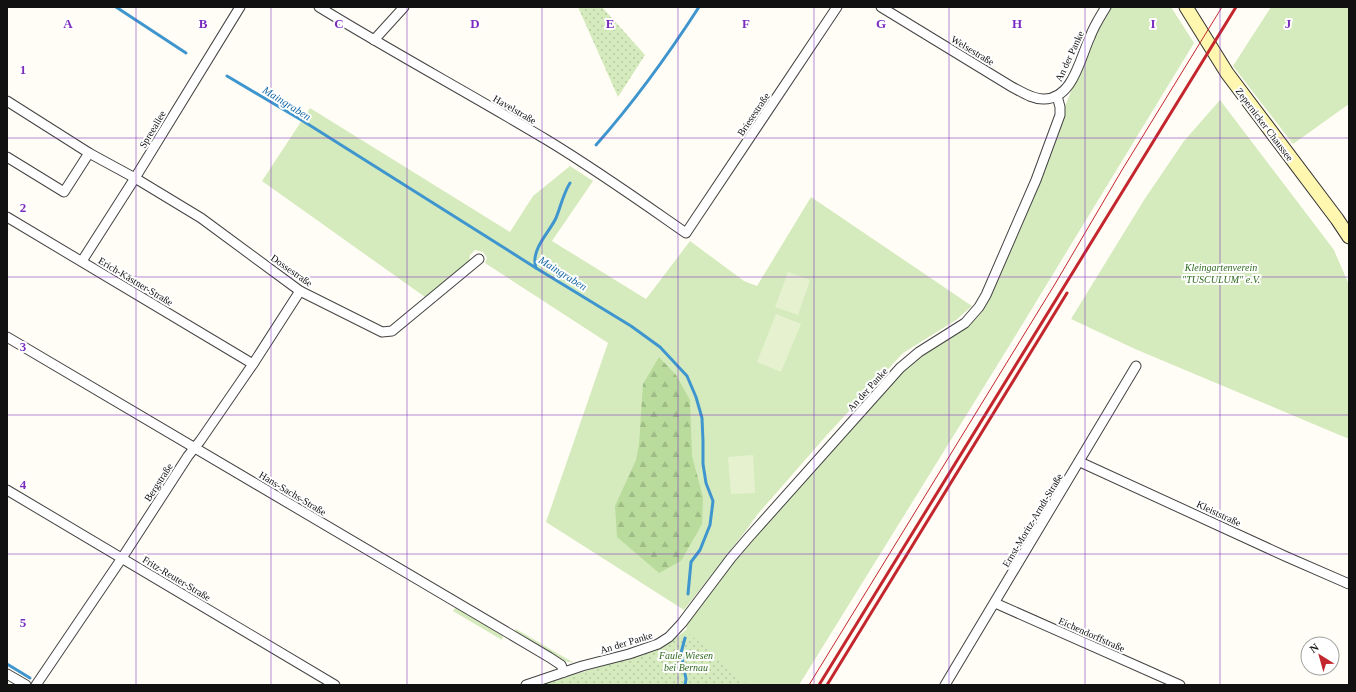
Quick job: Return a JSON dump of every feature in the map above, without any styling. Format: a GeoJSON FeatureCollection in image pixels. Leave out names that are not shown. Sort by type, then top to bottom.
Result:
{"type":"FeatureCollection","features":[{"type":"Feature","properties":{"kind":"main road","name":"Zepernicker Chaussee"},"geometry":{"type":"LineString","coordinates":[[1186,7],[1227,73],[1349,237]]}},
{"type":"Feature","properties":{"kind":"street","name":"Spreeallee"},"geometry":{"type":"LineString","coordinates":[[82,262],[240,7]]}},
{"type":"Feature","properties":{"kind":"street","name":"Havelstraße"},"geometry":{"type":"LineString","coordinates":[[319,7],[329,10],[374,40],[547,140],[602,175],[686,233]]}},
{"type":"Feature","properties":{"kind":"street"},"geometry":{"type":"LineString","coordinates":[[374,40],[404,7]]}},
{"type":"Feature","properties":{"kind":"street","name":"Briesestraße"},"geometry":{"type":"LineString","coordinates":[[686,233],[837,7]]}},
{"type":"Feature","properties":{"kind":"street","name":"Welsestraße"},"geometry":{"type":"LineString","coordinates":[[881,7],[1027,95],[1042,99],[1057,96]]}},
{"type":"Feature","properties":{"kind":"street","name":"An der Panke"},"geometry":{"type":"LineString","coordinates":[[526,685],[564,672],[629,654],[658,644],[669,637],[682,623],[731,558],[749,537],[900,368],[920,352],[965,323],[979,307],[986,296],[1036,180],[1060,115],[1060,107],[1057,96],[1067,88],[1074,76],[1089,37],[1106,7]]}},
{"type":"Feature","properties":{"kind":"street","name":"Dossestraße"},"geometry":{"type":"LineString","coordinates":[[7,101],[90,153],[201,218],[300,291],[382,332],[392,331],[480,259]]}},
{"type":"Feature","properties":{"kind":"street"},"geometry":{"type":"LineString","coordinates":[[7,157],[64,192],[90,153]]}},
{"type":"Feature","properties":{"kind":"street","name":"Erich-Kästner-Straße"},"geometry":{"type":"LineString","coordinates":[[7,217],[253,364]]}},
{"type":"Feature","properties":{"kind":"street","name":"Bergstraße"},"geometry":{"type":"LineString","coordinates":[[36,685],[122,558],[188,456],[253,364],[300,291]]}},
{"type":"Feature","properties":{"kind":"street","name":"Hans-Sachs-Straße"},"geometry":{"type":"LineString","coordinates":[[7,337],[561,664],[564,672]]}},
{"type":"Feature","properties":{"kind":"street","name":"Ernst-Moritz-Arndt-Straße"},"geometry":{"type":"LineString","coordinates":[[945,685],[1080,462],[1136,366]]}},
{"type":"Feature","properties":{"kind":"street","name":"Kleiststraße"},"geometry":{"type":"LineString","coordinates":[[1080,462],[1349,584]]}},
{"type":"Feature","properties":{"kind":"street","name":"Fritz-Reuter-Straße"},"geometry":{"type":"LineString","coordinates":[[7,490],[335,685]]}},
{"type":"Feature","properties":{"kind":"street","name":"Eichendorffstraße"},"geometry":{"type":"LineString","coordinates":[[995,603],[1180,685]]}},
{"type":"Feature","properties":{"kind":"street"},"geometry":{"type":"LineString","coordinates":[[7,674],[26,685]]}},
{"type":"Feature","properties":{"kind":"green space"},"geometry":{"type":"Polygon","coordinates":[[[578,7],[602,7],[645,55],[618,97],[578,7]]]}},
{"type":"Feature","properties":{"kind":"green space"},"geometry":{"type":"Polygon","coordinates":[[[1110,7],[1171,7],[1194,43],[1011,343],[799,685],[539,685],[660,647],[687,629],[686,625],[738,556],[900,375],[924,353],[960,332],[978,317],[988,302],[995,280],[1080,69],[1110,7]]]}},
{"type":"Feature","properties":{"kind":"green space"},"geometry":{"type":"Polygon","coordinates":[[[1271,7],[1349,7],[1349,104],[1293,144],[1233,66],[1271,7]]]}},
{"type":"Feature","properties":{"kind":"green space","name":"Kleingartenverein \"TUSCULUM\" e.V."},"geometry":{"type":"Polygon","coordinates":[[[1220,100],[1334,250],[1349,285],[1349,439],[1135,349],[1071,319],[1144,200],[1184,141],[1220,100]]]}},
{"type":"Feature","properties":{"kind":"green space"},"geometry":{"type":"Polygon","coordinates":[[[310,108],[510,232],[533,196],[570,166],[593,181],[552,241],[646,299],[690,241],[744,281],[757,286],[811,197],[972,306],[956,320],[903,353],[826,436],[757,515],[684,610],[546,522],[608,343],[485,263],[487,258],[483,252],[475,250],[470,255],[469,263],[425,297],[262,181],[310,108]]]}},
{"type":"Feature","properties":{"kind":"green space"},"geometry":{"type":"Polygon","coordinates":[[[788,272],[810,280],[798,315],[775,307],[788,272]]]}},
{"type":"Feature","properties":{"kind":"green space"},"geometry":{"type":"Polygon","coordinates":[[[776,314],[801,324],[781,372],[757,362],[776,314]]]}},
{"type":"Feature","properties":{"kind":"green space"},"geometry":{"type":"Polygon","coordinates":[[[659,357],[676,375],[690,400],[692,456],[703,497],[702,524],[681,561],[659,573],[617,537],[615,506],[636,460],[639,444],[643,384],[659,357]]]}},
{"type":"Feature","properties":{"kind":"green space"},"geometry":{"type":"Polygon","coordinates":[[[753,455],[755,493],[731,494],[728,457],[753,455]]]}},
{"type":"Feature","properties":{"kind":"green space"},"geometry":{"type":"Polygon","coordinates":[[[456,607],[503,636],[502,640],[453,611],[456,607]]]}},
{"type":"Feature","properties":{"kind":"green space"},"geometry":{"type":"Polygon","coordinates":[[[516,629],[574,663],[563,661],[514,633],[516,629]]]}},
{"type":"Feature","properties":{"kind":"green space","name":"Faule Wiesen bei Bernau"},"geometry":{"type":"Polygon","coordinates":[[[687,632],[749,685],[544,685],[554,681],[571,678],[661,648],[687,632]]]}},
{"type":"Feature","properties":{"kind":"waterway","name":"Maingraben"},"geometry":{"type":"LineString","coordinates":[[116,7],[186,53]]}},
{"type":"Feature","properties":{"kind":"waterway"},"geometry":{"type":"LineString","coordinates":[[596,145],[650,78],[699,7]]}},
{"type":"Feature","properties":{"kind":"waterway","name":"Maingraben"},"geometry":{"type":"LineString","coordinates":[[227,76],[303,121],[631,326],[660,347],[687,376],[696,397],[702,418],[703,464],[706,483],[713,501],[710,525],[700,550],[691,562],[688,594]]}},
{"type":"Feature","properties":{"kind":"waterway"},"geometry":{"type":"LineString","coordinates":[[536,268],[535,261],[538,248],[556,218],[570,183]]}},
{"type":"Feature","properties":{"kind":"waterway","name":"Maingraben"},"geometry":{"type":"LineString","coordinates":[[685,638],[681,653],[686,679],[685,685]]}},
{"type":"Feature","properties":{"kind":"waterway"},"geometry":{"type":"LineString","coordinates":[[7,664],[30,678]]}},
{"type":"Feature","properties":{"kind":"tram line"},"geometry":{"type":"LineString","coordinates":[[809,685],[1055,284],[1122,170],[1222,7]]}},
{"type":"Feature","properties":{"kind":"railway"},"geometry":{"type":"LineString","coordinates":[[819,685],[1236,7]]}},
{"type":"Feature","properties":{"kind":"railway"},"geometry":{"type":"LineString","coordinates":[[827,685],[1067,293]]}}]}
